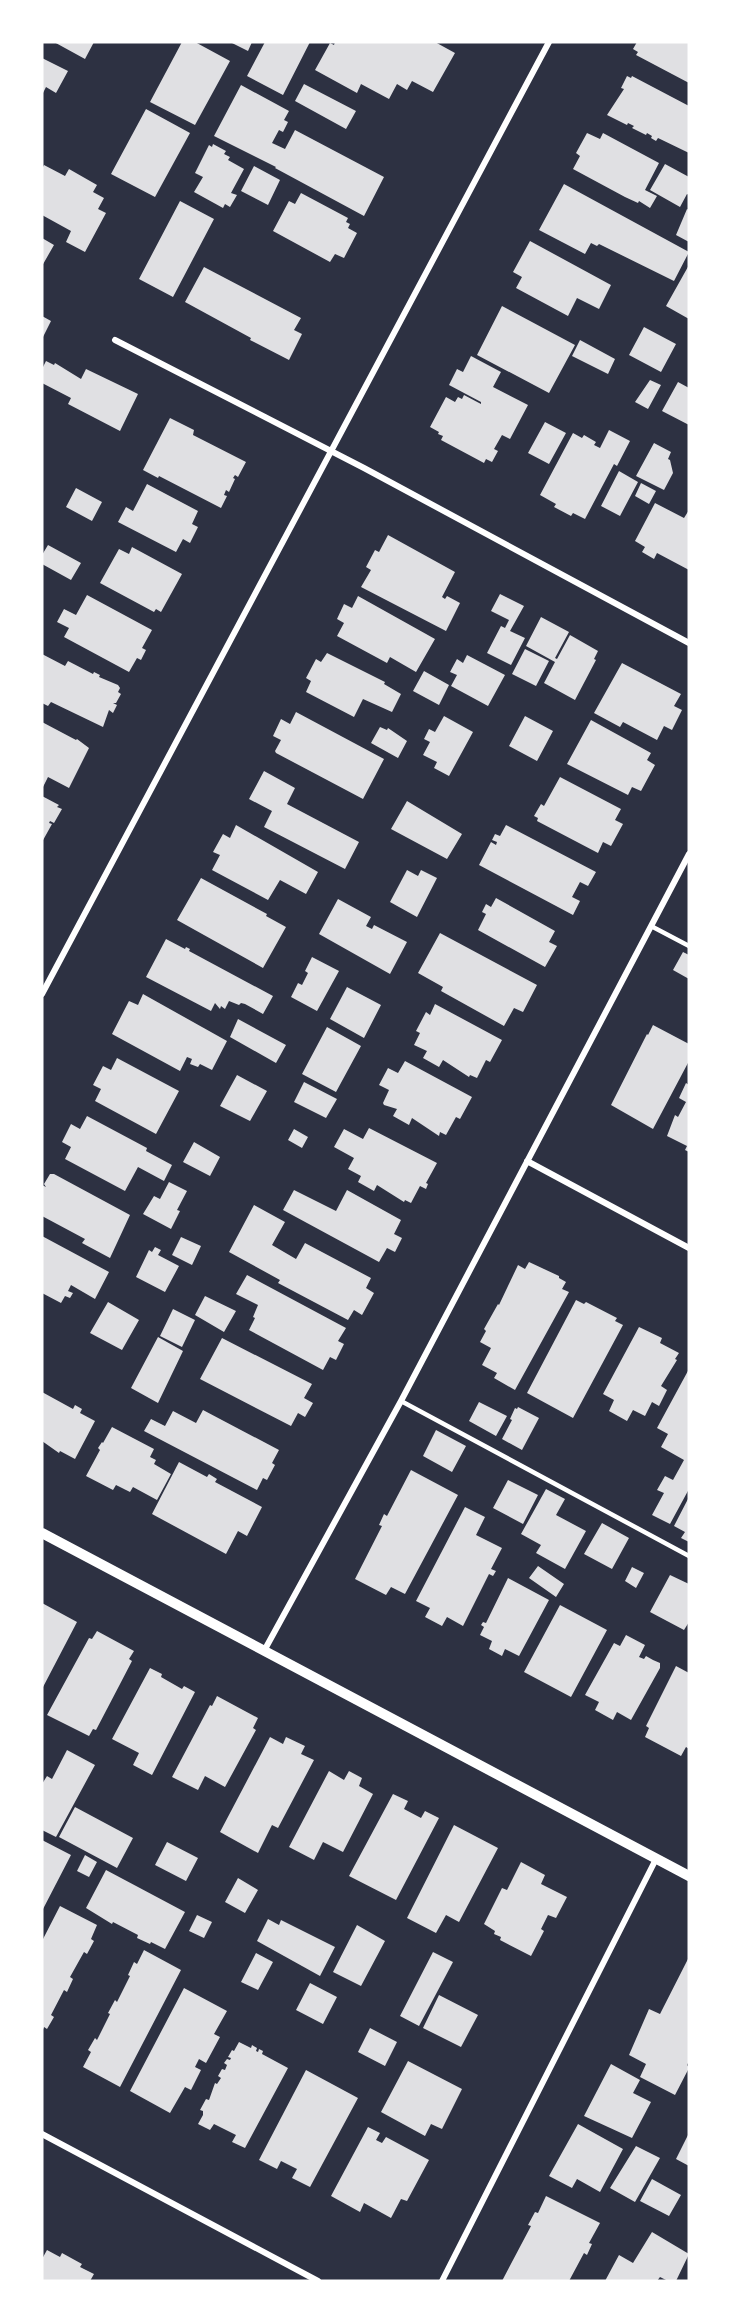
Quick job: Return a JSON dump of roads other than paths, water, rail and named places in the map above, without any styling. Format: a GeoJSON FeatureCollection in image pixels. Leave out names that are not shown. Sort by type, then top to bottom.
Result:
{"type":"FeatureCollection","features":[{"type":"Feature","properties":{"kind":"street"},"geometry":{"type":"LineString","coordinates":[[42,994],[549,42]]}},
{"type":"Feature","properties":{"kind":"street"},"geometry":{"type":"LineString","coordinates":[[115,340],[331,451],[689,643]]}},
{"type":"Feature","properties":{"kind":"street"},"geometry":{"type":"LineString","coordinates":[[264,1651],[401,1401],[689,854]]}},
{"type":"Feature","properties":{"kind":"street"},"geometry":{"type":"LineString","coordinates":[[527,1161],[689,1248]]}},
{"type":"Feature","properties":{"kind":"street"},"geometry":{"type":"LineString","coordinates":[[42,1533],[689,1876]]}},
{"type":"Feature","properties":{"kind":"street"},"geometry":{"type":"LineString","coordinates":[[442,2281],[656,1859]]}},
{"type":"Feature","properties":{"kind":"street"},"geometry":{"type":"LineString","coordinates":[[42,2134],[318,2281]]}},
{"type":"Feature","properties":{"kind":"lane"},"geometry":{"type":"LineString","coordinates":[[651,926],[689,946]]}},
{"type":"Feature","properties":{"kind":"lane"},"geometry":{"type":"LineString","coordinates":[[401,1401],[689,1556]]}}]}
